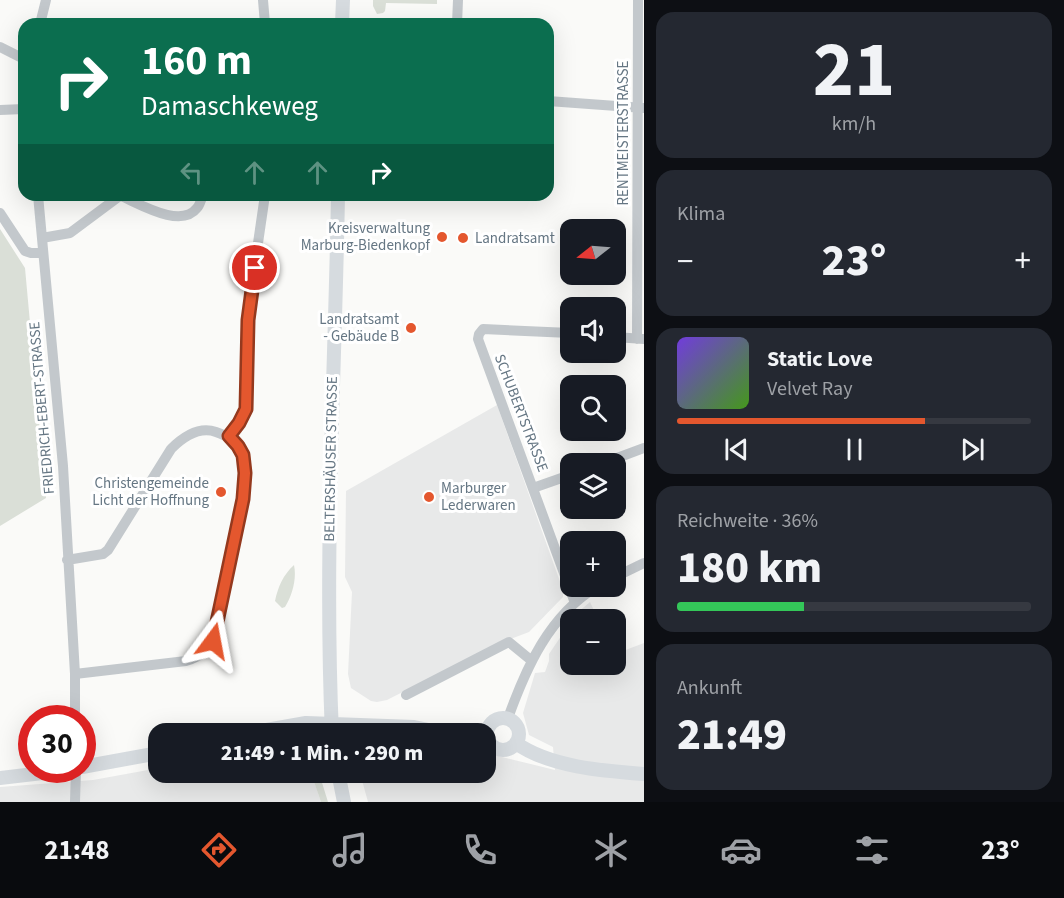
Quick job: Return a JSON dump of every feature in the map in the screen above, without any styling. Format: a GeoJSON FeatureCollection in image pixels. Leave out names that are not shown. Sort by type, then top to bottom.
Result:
{"type":"FeatureCollection","features":[{"type":"Feature","properties":{"kind":"main road"},"geometry":{"type":"LineString","coordinates":[[342,18],[343,0]]}},
{"type":"Feature","properties":{"kind":"main road","name":"BELTERSHÄUSER STRASSE"},"geometry":{"type":"LineString","coordinates":[[332,723],[330,548],[338,201]]}},
{"type":"Feature","properties":{"kind":"main road"},"geometry":{"type":"LineString","coordinates":[[491,723],[494,719],[508,718],[518,729],[516,743],[510,748],[496,748]]}},
{"type":"Feature","properties":{"kind":"main road"},"geometry":{"type":"LineString","coordinates":[[516,743],[561,763],[644,774]]}},
{"type":"Feature","properties":{"kind":"main road"},"geometry":{"type":"LineString","coordinates":[[96,764],[148,755]]}},
{"type":"Feature","properties":{"kind":"main road"},"geometry":{"type":"LineString","coordinates":[[0,778],[18,776]]}},
{"type":"Feature","properties":{"kind":"main road"},"geometry":{"type":"LineString","coordinates":[[340,783],[344,802]]}},
{"type":"Feature","properties":{"kind":"street"},"geometry":{"type":"LineString","coordinates":[[42,18],[46,0]]}},
{"type":"Feature","properties":{"kind":"street"},"geometry":{"type":"LineString","coordinates":[[263,0],[264,18]]}},
{"type":"Feature","properties":{"kind":"street"},"geometry":{"type":"LineString","coordinates":[[457,18],[458,0]]}},
{"type":"Feature","properties":{"kind":"street","name":"RENTMEISTERSTRASSE"},"geometry":{"type":"LineString","coordinates":[[638,0],[641,108],[640,339]]}},
{"type":"Feature","properties":{"kind":"street"},"geometry":{"type":"LineString","coordinates":[[0,47],[18,56]]}},
{"type":"Feature","properties":{"kind":"street"},"geometry":{"type":"LineString","coordinates":[[554,101],[641,108]]}},
{"type":"Feature","properties":{"kind":"street"},"geometry":{"type":"LineString","coordinates":[[0,110],[18,110]]}},
{"type":"Feature","properties":{"kind":"street","name":"FRIEDRICH-EBERT-STRASSE"},"geometry":{"type":"LineString","coordinates":[[39,201],[63,466],[75,705]]}},
{"type":"Feature","properties":{"kind":"street"},"geometry":{"type":"LineString","coordinates":[[42,237],[70,233],[114,201]]}},
{"type":"Feature","properties":{"kind":"street"},"geometry":{"type":"LineString","coordinates":[[133,201],[171,217],[186,216],[196,209],[200,201]]}},
{"type":"Feature","properties":{"kind":"street"},"geometry":{"type":"LineString","coordinates":[[229,436],[246,409],[251,291],[264,201]]}},
{"type":"Feature","properties":{"kind":"street"},"geometry":{"type":"LineString","coordinates":[[0,213],[26,251],[43,253]]}},
{"type":"Feature","properties":{"kind":"street","name":"SCHUBERTSTRASSE"},"geometry":{"type":"LineString","coordinates":[[560,333],[483,329],[479,334],[479,343],[575,603]]}},
{"type":"Feature","properties":{"kind":"street"},"geometry":{"type":"LineString","coordinates":[[68,560],[103,554],[108,550],[171,449],[182,438],[195,432],[213,431],[229,436],[238,446],[243,455],[245,473],[243,499],[216,634],[210,648],[201,655],[186,661],[75,674]]}},
{"type":"Feature","properties":{"kind":"street"},"geometry":{"type":"LineString","coordinates":[[626,455],[644,448]]}},
{"type":"Feature","properties":{"kind":"street"},"geometry":{"type":"LineString","coordinates":[[533,488],[560,479]]}},
{"type":"Feature","properties":{"kind":"street"},"geometry":{"type":"LineString","coordinates":[[626,571],[644,562]]}},
{"type":"Feature","properties":{"kind":"street"},"geometry":{"type":"LineString","coordinates":[[508,718],[543,639],[583,597]]}},
{"type":"Feature","properties":{"kind":"street"},"geometry":{"type":"LineString","coordinates":[[406,695],[509,642],[532,661]]}},
{"type":"Feature","properties":{"kind":"street"},"geometry":{"type":"LineString","coordinates":[[75,802],[76,783]]}},
{"type":"Feature","properties":{"kind":"shaded area"},"geometry":{"type":"Polygon","coordinates":[[[373,0],[437,0],[437,4],[386,3],[385,11],[377,14],[373,0]]]}},
{"type":"Feature","properties":{"kind":"shaded area"},"geometry":{"type":"Polygon","coordinates":[[[0,229],[25,268],[46,498],[0,526],[0,229]]]}},
{"type":"Feature","properties":{"kind":"shaded area"},"geometry":{"type":"Polygon","coordinates":[[[497,405],[560,582],[560,597],[563,597],[529,632],[495,645],[387,700],[371,701],[351,688],[348,674],[352,592],[345,577],[346,491],[497,405]]]}},
{"type":"Feature","properties":{"kind":"shaded area"},"geometry":{"type":"Polygon","coordinates":[[[294,565],[293,587],[288,603],[282,608],[275,601],[276,596],[284,577],[294,565]]]}},
{"type":"Feature","properties":{"kind":"shaded area"},"geometry":{"type":"Polygon","coordinates":[[[590,602],[593,609],[582,609],[590,602]]]}},
{"type":"Feature","properties":{"kind":"shaded area"},"geometry":{"type":"Polygon","coordinates":[[[560,638],[560,675],[626,675],[626,650],[644,643],[644,802],[368,802],[363,783],[496,783],[496,755],[555,770],[553,747],[529,735],[523,713],[535,673],[545,672],[549,654],[560,638]]]}},
{"type":"Feature","properties":{"kind":"shaded area"},"geometry":{"type":"Polygon","coordinates":[[[148,770],[148,783],[315,783],[321,802],[0,802],[0,787],[96,783],[96,779],[148,770]]]}},
{"type":"Feature","properties":{"kind":"shaded area"},"geometry":{"type":"Polygon","coordinates":[[[314,783],[322,783],[328,802],[321,802],[314,783]]]}},
{"type":"Feature","properties":{"kind":"place","name":"Kreisverwaltung Marburg-Biedenkopf"},"geometry":{"type":"Point","coordinates":[442,237]}},
{"type":"Feature","properties":{"kind":"place","name":"Landratsamt"},"geometry":{"type":"Point","coordinates":[463,238]}},
{"type":"Feature","properties":{"kind":"place","name":"Landratsamt - Gebäude B"},"geometry":{"type":"Point","coordinates":[411,328]}},
{"type":"Feature","properties":{"kind":"place","name":"Christengemeinde Licht der Hoffnung"},"geometry":{"type":"Point","coordinates":[221,492]}},
{"type":"Feature","properties":{"kind":"place","name":"Marburger Lederwaren"},"geometry":{"type":"Point","coordinates":[429,497]}},
{"type":"Feature","properties":{"kind":"route"},"geometry":{"type":"LineString","coordinates":[[213,641],[243,499],[245,473],[243,455],[229,436],[246,409],[248,320],[255,268]]}}]}
